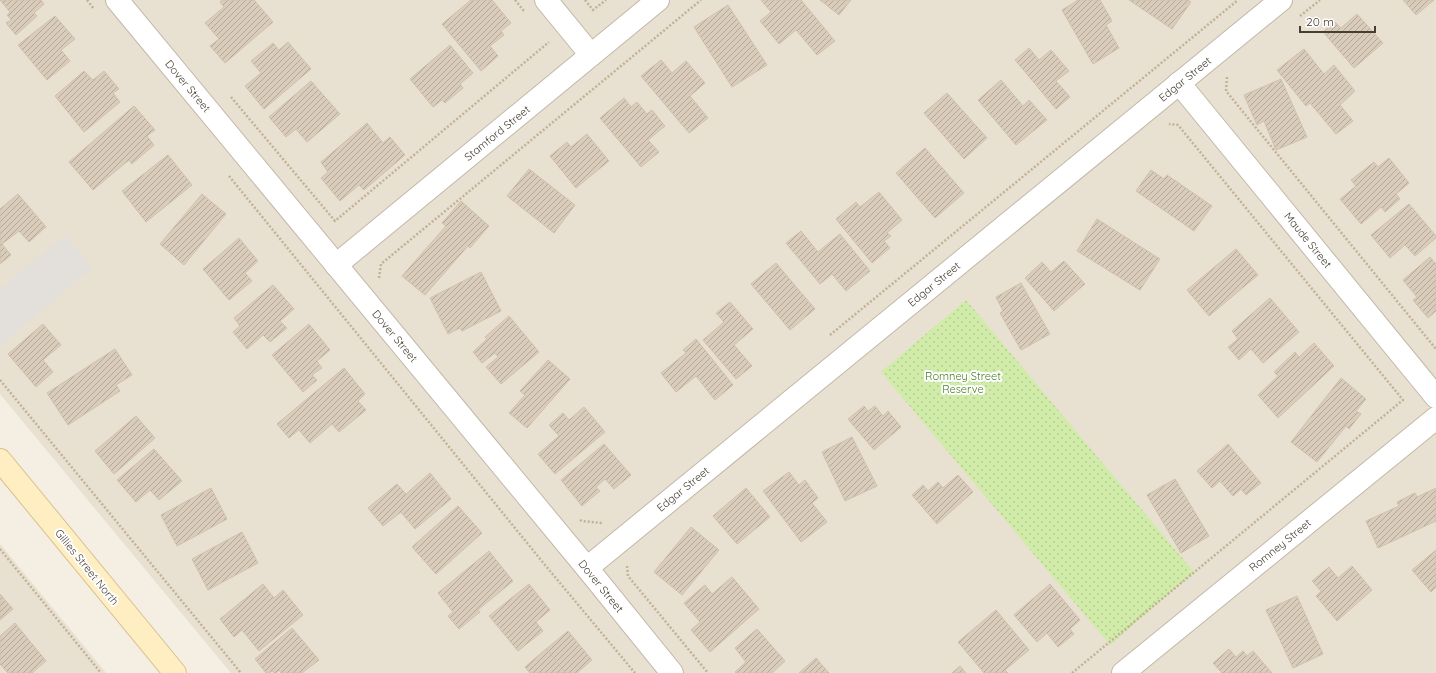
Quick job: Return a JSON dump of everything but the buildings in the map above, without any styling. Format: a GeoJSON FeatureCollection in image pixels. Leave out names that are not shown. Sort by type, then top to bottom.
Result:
{"type":"FeatureCollection","features":[{"type":"Feature","properties":{"kind":"main road","name":"Gillies Street North"},"geometry":{"type":"LineString","coordinates":[[0,460],[174,673]]}},
{"type":"Feature","properties":{"kind":"street","name":"Dover Street"},"geometry":{"type":"LineString","coordinates":[[116,0],[672,673]]}},
{"type":"Feature","properties":{"kind":"street"},"geometry":{"type":"LineString","coordinates":[[546,0],[591,55]]}},
{"type":"Feature","properties":{"kind":"street","name":"Stamford Street"},"geometry":{"type":"LineString","coordinates":[[336,265],[658,0]]}},
{"type":"Feature","properties":{"kind":"street","name":"Edgar Street"},"geometry":{"type":"LineString","coordinates":[[586,568],[1281,0]]}},
{"type":"Feature","properties":{"kind":"street","name":"Maude Street"},"geometry":{"type":"LineString","coordinates":[[1179,83],[1436,397]]}},
{"type":"Feature","properties":{"kind":"street","name":"Romney Street"},"geometry":{"type":"LineString","coordinates":[[1123,673],[1436,418]]}},
{"type":"Feature","properties":{"kind":"path"},"geometry":{"type":"LineString","coordinates":[[585,0],[593,10],[606,0]]}},
{"type":"Feature","properties":{"kind":"path"},"geometry":{"type":"LineString","coordinates":[[381,264],[702,0]]}},
{"type":"Feature","properties":{"kind":"path"},"geometry":{"type":"LineString","coordinates":[[827,338],[1238,0]]}},
{"type":"Feature","properties":{"kind":"path"},"geometry":{"type":"LineString","coordinates":[[228,93],[335,221],[549,43]]}},
{"type":"Feature","properties":{"kind":"path"},"geometry":{"type":"LineString","coordinates":[[1226,91],[1436,349]]}},
{"type":"Feature","properties":{"kind":"path"},"geometry":{"type":"LineString","coordinates":[[1072,673],[1403,400],[1178,125],[1165,124]]}},
{"type":"Feature","properties":{"kind":"path"},"geometry":{"type":"LineString","coordinates":[[315,283],[635,673]]}},
{"type":"Feature","properties":{"kind":"path"},"geometry":{"type":"LineString","coordinates":[[0,380],[241,673]]}},
{"type":"Feature","properties":{"kind":"path"},"geometry":{"type":"LineString","coordinates":[[582,521],[602,524],[608,518]]}},
{"type":"Feature","properties":{"kind":"path"},"geometry":{"type":"LineString","coordinates":[[0,549],[101,673]]}},
{"type":"Feature","properties":{"kind":"path"},"geometry":{"type":"LineString","coordinates":[[627,565],[628,576],[708,673]]}},
{"type":"Feature","properties":{"kind":"shaded area"},"geometry":{"type":"Polygon","coordinates":[[[0,0],[1436,0],[1436,673],[231,673],[0,394],[0,0]]]}},
{"type":"Feature","properties":{"kind":"shaded area"},"geometry":{"type":"Polygon","coordinates":[[[65,235],[93,268],[0,346],[0,289],[65,235]]]}},
{"type":"Feature","properties":{"kind":"shaded area"},"geometry":{"type":"Polygon","coordinates":[[[0,544],[106,673],[0,673],[0,544]]]}},
{"type":"Feature","properties":{"kind":"green space","name":"Romney Street Reserve"},"geometry":{"type":"Polygon","coordinates":[[[966,300],[1194,572],[1110,645],[881,372],[966,300]]]}}]}
